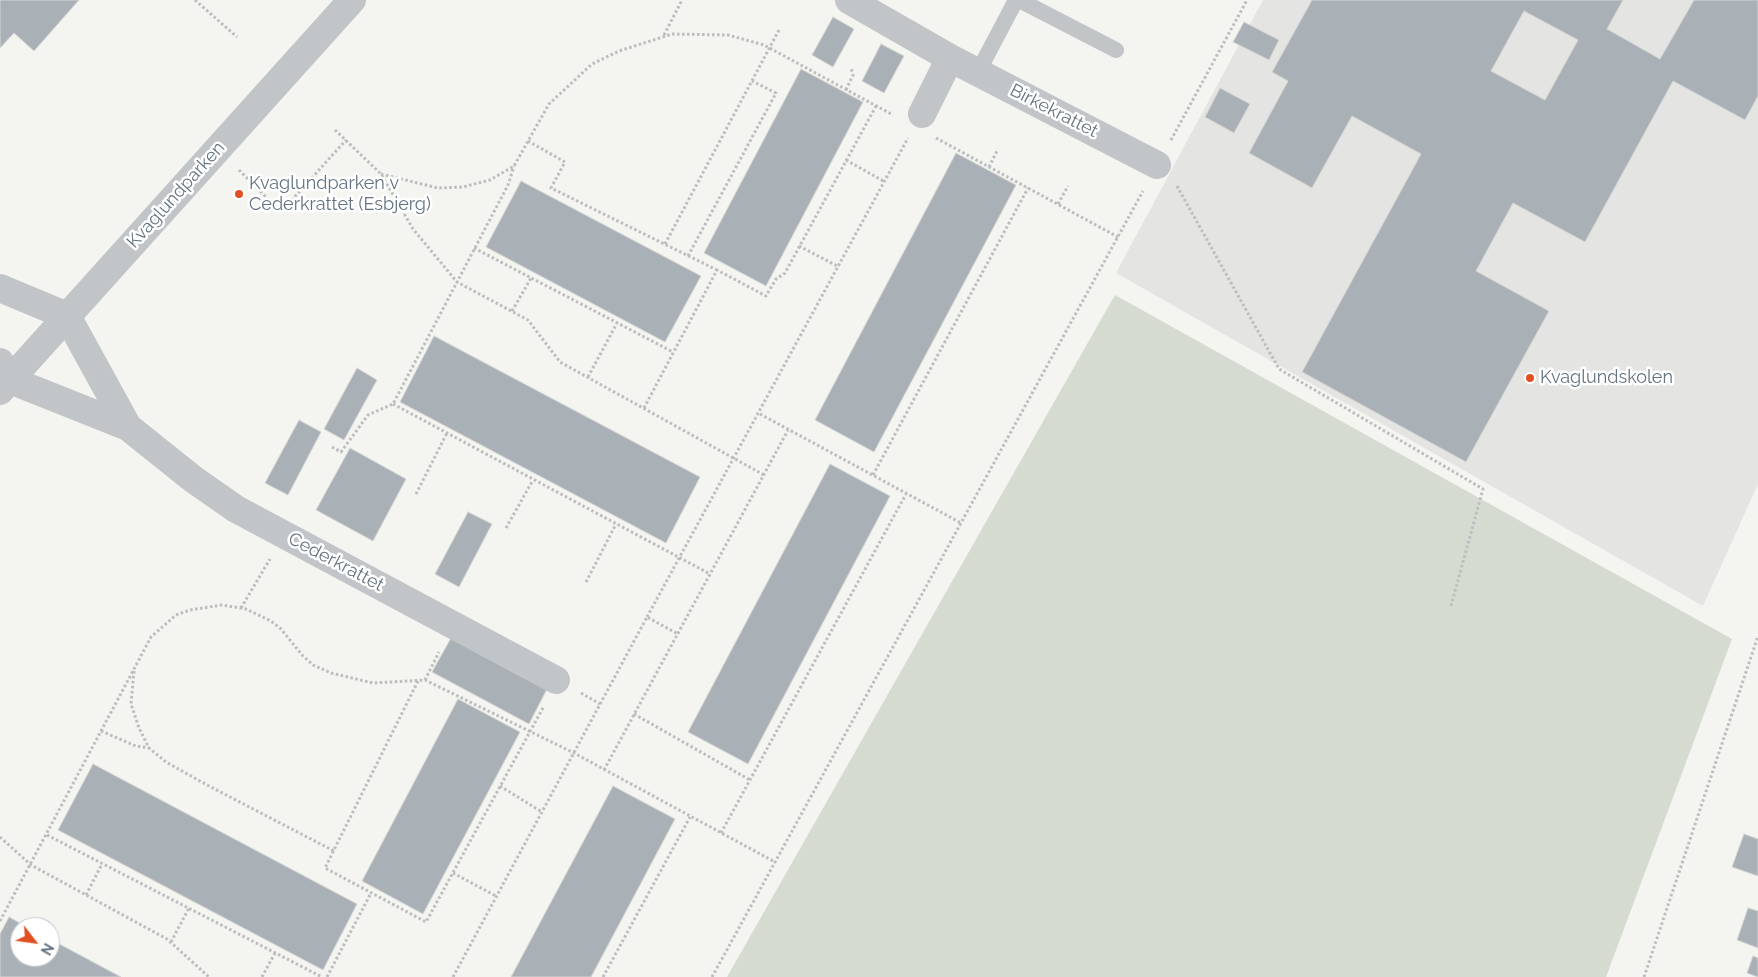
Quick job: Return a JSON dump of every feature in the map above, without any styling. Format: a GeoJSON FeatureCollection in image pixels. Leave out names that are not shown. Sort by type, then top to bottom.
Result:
{"type":"FeatureCollection","features":[{"type":"Feature","properties":{"kind":"street","name":"Kvaglundparken"},"geometry":{"type":"LineString","coordinates":[[3,378],[67,316],[352,0]]}},
{"type":"Feature","properties":{"kind":"street","name":"Birkekrattet"},"geometry":{"type":"LineString","coordinates":[[848,0],[950,58],[1157,165]]}},
{"type":"Feature","properties":{"kind":"street"},"geometry":{"type":"LineString","coordinates":[[918,120],[950,58]]}},
{"type":"Feature","properties":{"kind":"street"},"geometry":{"type":"LineString","coordinates":[[0,288],[67,316]]}},
{"type":"Feature","properties":{"kind":"street","name":"Cederkrattet"},"geometry":{"type":"LineString","coordinates":[[67,316],[128,427]]}},
{"type":"Feature","properties":{"kind":"street","name":"Cederkrattet"},"geometry":{"type":"LineString","coordinates":[[3,378],[128,427],[193,479],[229,504],[553,688]]}},
{"type":"Feature","properties":{"kind":"lane"},"geometry":{"type":"LineString","coordinates":[[978,72],[1017,0],[1116,50]]}},
{"type":"Feature","properties":{"kind":"path"},"geometry":{"type":"LineString","coordinates":[[195,0],[237,37]]}},
{"type":"Feature","properties":{"kind":"path"},"geometry":{"type":"LineString","coordinates":[[663,35],[682,0]]}},
{"type":"Feature","properties":{"kind":"path"},"geometry":{"type":"LineString","coordinates":[[712,977],[1247,0]]}},
{"type":"Feature","properties":{"kind":"path"},"geometry":{"type":"LineString","coordinates":[[665,244],[779,30]]}},
{"type":"Feature","properties":{"kind":"path"},"geometry":{"type":"LineString","coordinates":[[332,447],[341,452],[368,415],[393,404],[508,185],[514,166],[549,104],[592,64],[663,35],[728,35],[769,48],[876,106],[918,120],[988,167],[1118,237]]}},
{"type":"Feature","properties":{"kind":"path"},"geometry":{"type":"LineString","coordinates":[[846,90],[853,75],[851,68]]}},
{"type":"Feature","properties":{"kind":"path"},"geometry":{"type":"LineString","coordinates":[[688,256],[776,94],[752,81]]}},
{"type":"Feature","properties":{"kind":"path"},"geometry":{"type":"LineString","coordinates":[[528,141],[566,162],[552,188],[766,296],[776,280],[785,273],[876,106]]}},
{"type":"Feature","properties":{"kind":"path"},"geometry":{"type":"LineString","coordinates":[[453,977],[918,120]]}},
{"type":"Feature","properties":{"kind":"path"},"geometry":{"type":"LineString","coordinates":[[335,130],[381,174],[413,229],[458,282],[528,320],[560,362],[764,475]]}},
{"type":"Feature","properties":{"kind":"path"},"geometry":{"type":"LineString","coordinates":[[218,149],[281,212],[346,140]]}},
{"type":"Feature","properties":{"kind":"path"},"geometry":{"type":"LineString","coordinates":[[988,167],[998,149]]}},
{"type":"Feature","properties":{"kind":"path"},"geometry":{"type":"LineString","coordinates":[[846,160],[885,182]]}},
{"type":"Feature","properties":{"kind":"path"},"geometry":{"type":"LineString","coordinates":[[1157,165],[1175,182],[1279,369],[1483,489],[1452,606]]}},
{"type":"Feature","properties":{"kind":"path"},"geometry":{"type":"LineString","coordinates":[[381,174],[438,188],[463,187],[490,180],[514,166]]}},
{"type":"Feature","properties":{"kind":"path"},"geometry":{"type":"LineString","coordinates":[[1058,204],[1068,186]]}},
{"type":"Feature","properties":{"kind":"path"},"geometry":{"type":"LineString","coordinates":[[873,476],[1028,188]]}},
{"type":"Feature","properties":{"kind":"path"},"geometry":{"type":"LineString","coordinates":[[799,246],[839,267]]}},
{"type":"Feature","properties":{"kind":"path"},"geometry":{"type":"LineString","coordinates":[[474,248],[673,352]]}},
{"type":"Feature","properties":{"kind":"path"},"geometry":{"type":"LineString","coordinates":[[644,408],[717,270]]}},
{"type":"Feature","properties":{"kind":"path"},"geometry":{"type":"LineString","coordinates":[[512,311],[531,278]]}},
{"type":"Feature","properties":{"kind":"path"},"geometry":{"type":"LineString","coordinates":[[588,377],[617,322]]}},
{"type":"Feature","properties":{"kind":"path"},"geometry":{"type":"LineString","coordinates":[[393,404],[710,574]]}},
{"type":"Feature","properties":{"kind":"path"},"geometry":{"type":"LineString","coordinates":[[760,414],[961,523]]}},
{"type":"Feature","properties":{"kind":"path"},"geometry":{"type":"LineString","coordinates":[[604,770],[788,430]]}},
{"type":"Feature","properties":{"kind":"path"},"geometry":{"type":"LineString","coordinates":[[416,494],[447,433]]}},
{"type":"Feature","properties":{"kind":"path"},"geometry":{"type":"LineString","coordinates":[[506,528],[533,480]]}},
{"type":"Feature","properties":{"kind":"path"},"geometry":{"type":"LineString","coordinates":[[721,833],[906,494]]}},
{"type":"Feature","properties":{"kind":"path"},"geometry":{"type":"LineString","coordinates":[[586,582],[616,524]]}},
{"type":"Feature","properties":{"kind":"path"},"geometry":{"type":"LineString","coordinates":[[241,608],[284,534]]}},
{"type":"Feature","properties":{"kind":"path"},"geometry":{"type":"LineString","coordinates":[[0,921],[151,637],[176,615],[190,610],[222,605],[241,608],[271,621],[282,629],[302,655],[313,665],[331,673],[373,683],[425,680],[574,753],[775,862]]}},
{"type":"Feature","properties":{"kind":"path"},"geometry":{"type":"LineString","coordinates":[[648,617],[678,634]]}},
{"type":"Feature","properties":{"kind":"path"},"geometry":{"type":"LineString","coordinates":[[1644,977],[1758,636]]}},
{"type":"Feature","properties":{"kind":"path"},"geometry":{"type":"LineString","coordinates":[[134,667],[131,704],[139,728],[149,748],[166,762],[207,785],[334,851]]}},
{"type":"Feature","properties":{"kind":"path"},"geometry":{"type":"LineString","coordinates":[[418,681],[325,868],[426,922],[553,688]]}},
{"type":"Feature","properties":{"kind":"path"},"geometry":{"type":"LineString","coordinates":[[634,714],[750,780]]}},
{"type":"Feature","properties":{"kind":"path"},"geometry":{"type":"LineString","coordinates":[[101,731],[136,746],[149,748]]}},
{"type":"Feature","properties":{"kind":"path"},"geometry":{"type":"LineString","coordinates":[[500,786],[542,812]]}},
{"type":"Feature","properties":{"kind":"path"},"geometry":{"type":"LineString","coordinates":[[603,977],[690,817]]}},
{"type":"Feature","properties":{"kind":"path"},"geometry":{"type":"LineString","coordinates":[[47,834],[322,977]]}},
{"type":"Feature","properties":{"kind":"path"},"geometry":{"type":"LineString","coordinates":[[0,837],[31,864],[171,942],[209,977]]}},
{"type":"Feature","properties":{"kind":"path"},"geometry":{"type":"LineString","coordinates":[[86,894],[102,864]]}},
{"type":"Feature","properties":{"kind":"path"},"geometry":{"type":"LineString","coordinates":[[453,873],[496,896]]}},
{"type":"Feature","properties":{"kind":"path"},"geometry":{"type":"LineString","coordinates":[[327,977],[371,893]]}},
{"type":"Feature","properties":{"kind":"path"},"geometry":{"type":"LineString","coordinates":[[171,942],[189,908]]}},
{"type":"Feature","properties":{"kind":"path"},"geometry":{"type":"LineString","coordinates":[[262,977],[275,953]]}},
{"type":"Feature","properties":{"kind":"shaded area","name":"Kvaglundskolen"},"geometry":{"type":"Polygon","coordinates":[[[1263,0],[1758,0],[1758,484],[1703,606],[1116,273],[1263,0]]]}},
{"type":"Feature","properties":{"kind":"shaded area"},"geometry":{"type":"Polygon","coordinates":[[[1115,295],[1732,639],[1606,977],[727,977],[1115,295]]]}},
{"type":"Feature","properties":{"kind":"building"},"geometry":{"type":"Polygon","coordinates":[[[0,0],[79,0],[34,51],[14,33],[0,48],[0,0]]]}},
{"type":"Feature","properties":{"kind":"building"},"geometry":{"type":"Polygon","coordinates":[[[1312,0],[1623,0],[1607,29],[1660,59],[1694,0],[1758,0],[1758,96],[1745,120],[1673,81],[1585,242],[1513,203],[1476,271],[1549,311],[1466,462],[1302,372],[1421,154],[1352,116],[1312,188],[1249,153],[1288,81],[1272,72],[1312,0]],[[1524,11],[1491,71],[1545,100],[1578,40],[1524,11]]]}},
{"type":"Feature","properties":{"kind":"building"},"geometry":{"type":"Polygon","coordinates":[[[833,17],[854,29],[833,67],[812,55],[833,17]]]}},
{"type":"Feature","properties":{"kind":"building"},"geometry":{"type":"Polygon","coordinates":[[[1244,22],[1279,40],[1269,60],[1233,42],[1244,22]]]}},
{"type":"Feature","properties":{"kind":"building"},"geometry":{"type":"Polygon","coordinates":[[[881,44],[904,56],[884,93],[862,81],[881,44]]]}},
{"type":"Feature","properties":{"kind":"building"},"geometry":{"type":"Polygon","coordinates":[[[801,69],[863,102],[766,286],[704,253],[801,69]]]}},
{"type":"Feature","properties":{"kind":"building"},"geometry":{"type":"Polygon","coordinates":[[[1220,88],[1250,104],[1234,133],[1205,117],[1220,88]]]}},
{"type":"Feature","properties":{"kind":"building"},"geometry":{"type":"Polygon","coordinates":[[[956,153],[1016,185],[874,452],[815,420],[956,153]]]}},
{"type":"Feature","properties":{"kind":"building"},"geometry":{"type":"Polygon","coordinates":[[[521,181],[701,276],[665,342],[486,247],[521,181]]]}},
{"type":"Feature","properties":{"kind":"building"},"geometry":{"type":"Polygon","coordinates":[[[434,336],[700,477],[666,543],[400,402],[434,336]]]}},
{"type":"Feature","properties":{"kind":"building"},"geometry":{"type":"Polygon","coordinates":[[[357,368],[377,380],[344,440],[324,429],[357,368]]]}},
{"type":"Feature","properties":{"kind":"building"},"geometry":{"type":"Polygon","coordinates":[[[299,420],[321,432],[288,495],[265,483],[299,420]]]}},
{"type":"Feature","properties":{"kind":"building"},"geometry":{"type":"Polygon","coordinates":[[[350,448],[406,479],[373,541],[316,510],[350,448]]]}},
{"type":"Feature","properties":{"kind":"building"},"geometry":{"type":"Polygon","coordinates":[[[830,464],[890,496],[748,764],[688,732],[830,464]]]}},
{"type":"Feature","properties":{"kind":"building"},"geometry":{"type":"Polygon","coordinates":[[[468,512],[492,524],[459,587],[435,574],[468,512]]]}},
{"type":"Feature","properties":{"kind":"building"},"geometry":{"type":"Polygon","coordinates":[[[451,638],[547,689],[529,724],[432,672],[451,638]]]}},
{"type":"Feature","properties":{"kind":"building"},"geometry":{"type":"Polygon","coordinates":[[[458,699],[520,732],[423,914],[362,881],[458,699]]]}},
{"type":"Feature","properties":{"kind":"building"},"geometry":{"type":"Polygon","coordinates":[[[93,764],[357,904],[323,970],[58,830],[93,764]]]}},
{"type":"Feature","properties":{"kind":"building"},"geometry":{"type":"Polygon","coordinates":[[[613,786],[675,819],[591,977],[511,977],[613,786]]]}},
{"type":"Feature","properties":{"kind":"building"},"geometry":{"type":"Polygon","coordinates":[[[1744,834],[1758,839],[1758,876],[1732,867],[1744,834]]]}},
{"type":"Feature","properties":{"kind":"building"},"geometry":{"type":"Polygon","coordinates":[[[1748,908],[1758,911],[1758,948],[1737,940],[1748,908]]]}},
{"type":"Feature","properties":{"kind":"building"},"geometry":{"type":"Polygon","coordinates":[[[10,918],[10,967],[60,967],[60,944],[121,977],[0,977],[0,934],[10,918]]]}},
{"type":"Feature","properties":{"kind":"building"},"geometry":{"type":"Polygon","coordinates":[[[1753,956],[1758,958],[1758,977],[1747,973],[1753,956]]]}},
{"type":"Feature","properties":{"kind":"place","name":"Kvaglundparken v Cederkrattet (Esbjerg)"},"geometry":{"type":"Point","coordinates":[239,194]}},
{"type":"Feature","properties":{"kind":"place","name":"Kvaglundskolen"},"geometry":{"type":"Point","coordinates":[1530,378]}}]}
